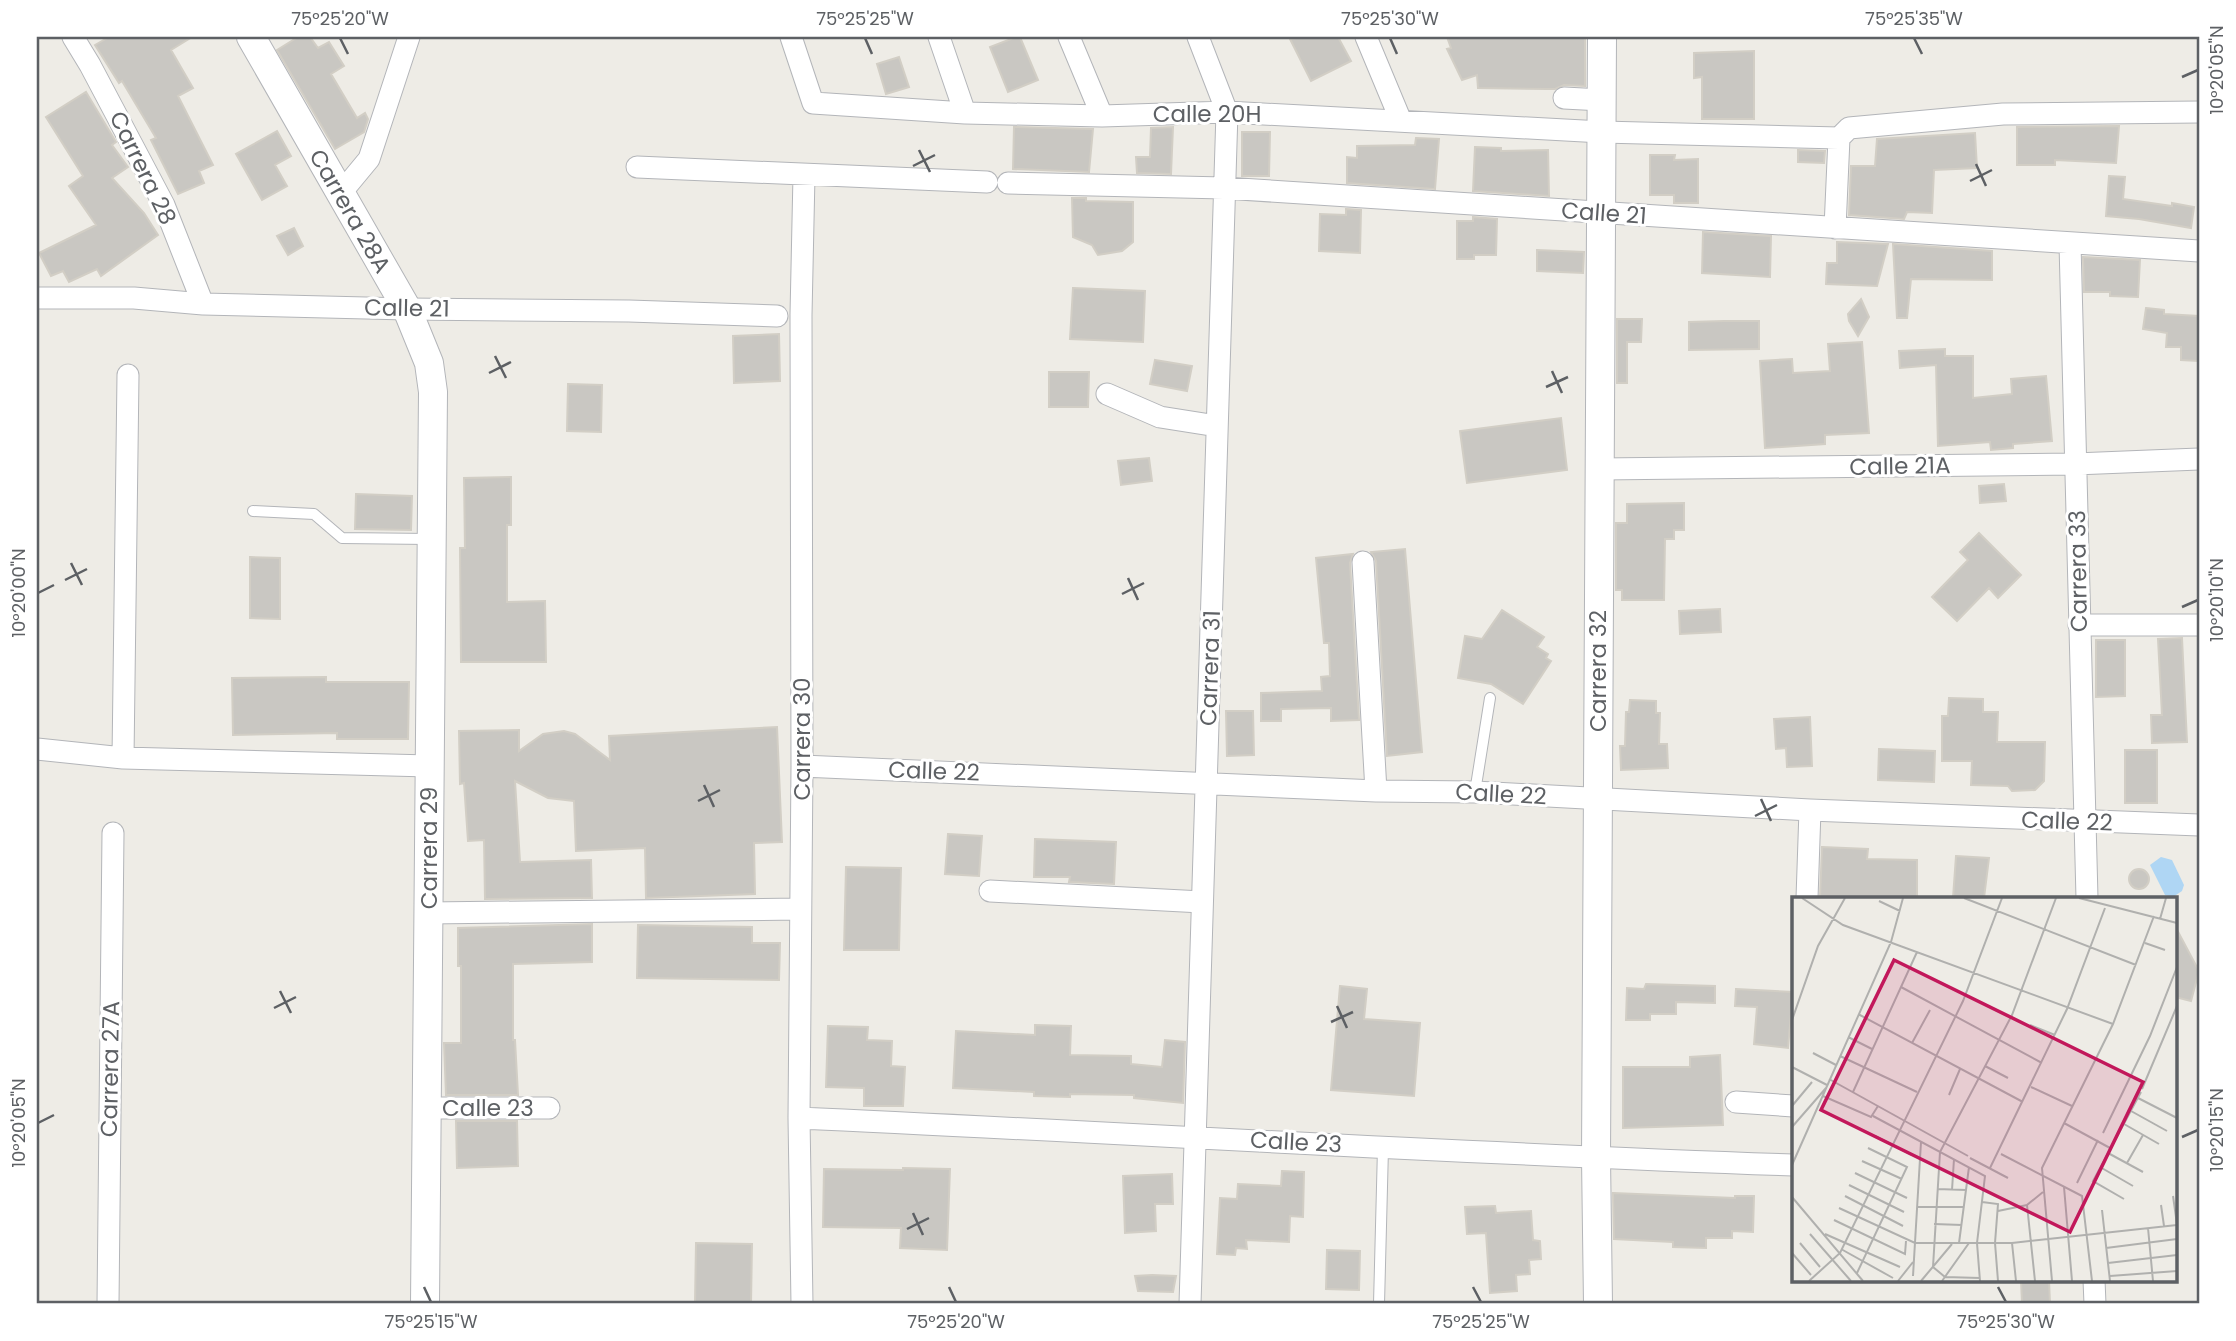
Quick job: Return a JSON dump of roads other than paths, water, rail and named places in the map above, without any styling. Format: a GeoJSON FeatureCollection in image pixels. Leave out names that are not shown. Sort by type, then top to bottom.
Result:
{"type":"FeatureCollection","features":[{"type":"Feature","properties":{"kind":"street","name":"Carrera 28"},"geometry":{"type":"LineString","coordinates":[[73,37],[164,205],[204,304]]}},
{"type":"Feature","properties":{"kind":"street","name":"Carrera 28A"},"geometry":{"type":"LineString","coordinates":[[251,37],[407,309],[429,363],[433,392]]}},
{"type":"Feature","properties":{"kind":"street"},"geometry":{"type":"LineString","coordinates":[[340,194],[369,159],[409,37]]}},
{"type":"Feature","properties":{"kind":"street","name":"Calle 20H"},"geometry":{"type":"LineString","coordinates":[[791,37],[813,103],[965,113],[1102,116],[1227,112],[1602,132],[1839,138]]}},
{"type":"Feature","properties":{"kind":"street"},"geometry":{"type":"LineString","coordinates":[[939,37],[965,113]]}},
{"type":"Feature","properties":{"kind":"street"},"geometry":{"type":"LineString","coordinates":[[1069,37],[1102,116]]}},
{"type":"Feature","properties":{"kind":"street","name":"Carrera 31"},"geometry":{"type":"LineString","coordinates":[[1190,1304],[1227,112],[1198,37]]}},
{"type":"Feature","properties":{"kind":"street"},"geometry":{"type":"LineString","coordinates":[[1366,37],[1401,121]]}},
{"type":"Feature","properties":{"kind":"street","name":"Carrera 32"},"geometry":{"type":"LineString","coordinates":[[1598,1304],[1597,800],[1602,37]]}},
{"type":"Feature","properties":{"kind":"street"},"geometry":{"type":"LineString","coordinates":[[1564,98],[1602,100]]}},
{"type":"Feature","properties":{"kind":"street"},"geometry":{"type":"LineString","coordinates":[[1835,228],[1839,138],[1849,128],[2003,114],[2199,112]]}},
{"type":"Feature","properties":{"kind":"street","name":"Calle 21"},"geometry":{"type":"LineString","coordinates":[[637,167],[1224,188],[2199,251]]}},
{"type":"Feature","properties":{"kind":"street","name":"Carrera 30"},"geometry":{"type":"LineString","coordinates":[[802,1304],[799,1118],[803,766],[801,315],[804,175]]}},
{"type":"Feature","properties":{"kind":"street","name":"Carrera 33"},"geometry":{"type":"LineString","coordinates":[[2070,244],[2087,897]]}},
{"type":"Feature","properties":{"kind":"street","name":"Calle 21"},"geometry":{"type":"LineString","coordinates":[[37,299],[134,298],[204,304],[407,309],[629,310],[777,316]]}},
{"type":"Feature","properties":{"kind":"street"},"geometry":{"type":"LineString","coordinates":[[123,758],[128,375]]}},
{"type":"Feature","properties":{"kind":"street","name":"Carrera 29"},"geometry":{"type":"LineString","coordinates":[[425,1304],[433,392]]}},
{"type":"Feature","properties":{"kind":"street"},"geometry":{"type":"LineString","coordinates":[[1107,394],[1160,417],[1217,426]]}},
{"type":"Feature","properties":{"kind":"street","name":"Calle 21A"},"geometry":{"type":"LineString","coordinates":[[1600,469],[2075,464],[2199,459]]}},
{"type":"Feature","properties":{"kind":"street"},"geometry":{"type":"LineString","coordinates":[[1363,562],[1376,791]]}},
{"type":"Feature","properties":{"kind":"street"},"geometry":{"type":"LineString","coordinates":[[2079,625],[2199,625]]}},
{"type":"Feature","properties":{"kind":"street"},"geometry":{"type":"LineString","coordinates":[[37,748],[123,758],[429,766]]}},
{"type":"Feature","properties":{"kind":"street","name":"Calle 22"},"geometry":{"type":"LineString","coordinates":[[803,766],[1376,791],[1475,792],[1811,810],[2199,825]]}},
{"type":"Feature","properties":{"kind":"street"},"geometry":{"type":"LineString","coordinates":[[1807,897],[1811,810]]}},
{"type":"Feature","properties":{"kind":"street","name":"Carrera 27A"},"geometry":{"type":"LineString","coordinates":[[108,1304],[113,833]]}},
{"type":"Feature","properties":{"kind":"street"},"geometry":{"type":"LineString","coordinates":[[990,891],[1202,902]]}},
{"type":"Feature","properties":{"kind":"street"},"geometry":{"type":"LineString","coordinates":[[428,913],[800,909]]}},
{"type":"Feature","properties":{"kind":"street"},"geometry":{"type":"LineString","coordinates":[[1736,1102],[1792,1106]]}},
{"type":"Feature","properties":{"kind":"street","name":"Calle 23"},"geometry":{"type":"LineString","coordinates":[[427,1108],[549,1108]]}},
{"type":"Feature","properties":{"kind":"street","name":"Calle 23"},"geometry":{"type":"LineString","coordinates":[[799,1118],[1596,1158],[1792,1165]]}},
{"type":"Feature","properties":{"kind":"street"},"geometry":{"type":"LineString","coordinates":[[2094,1282],[2095,1304]]}},
{"type":"Feature","properties":{"kind":"lane"},"geometry":{"type":"LineString","coordinates":[[253,511],[314,514],[342,538],[432,540]]}},
{"type":"Feature","properties":{"kind":"lane"},"geometry":{"type":"LineString","coordinates":[[1475,792],[1490,698]]}},
{"type":"Feature","properties":{"kind":"lane"},"geometry":{"type":"LineString","coordinates":[[1379,1304],[1382,1147]]}},
{"type":"Feature","properties":{"kind":"water"},"geometry":{"type":"Polygon","coordinates":[[[2161,857],[2172,860],[2184,885],[2182,891],[2173,897],[2165,895],[2150,865],[2161,857]]]}}]}
